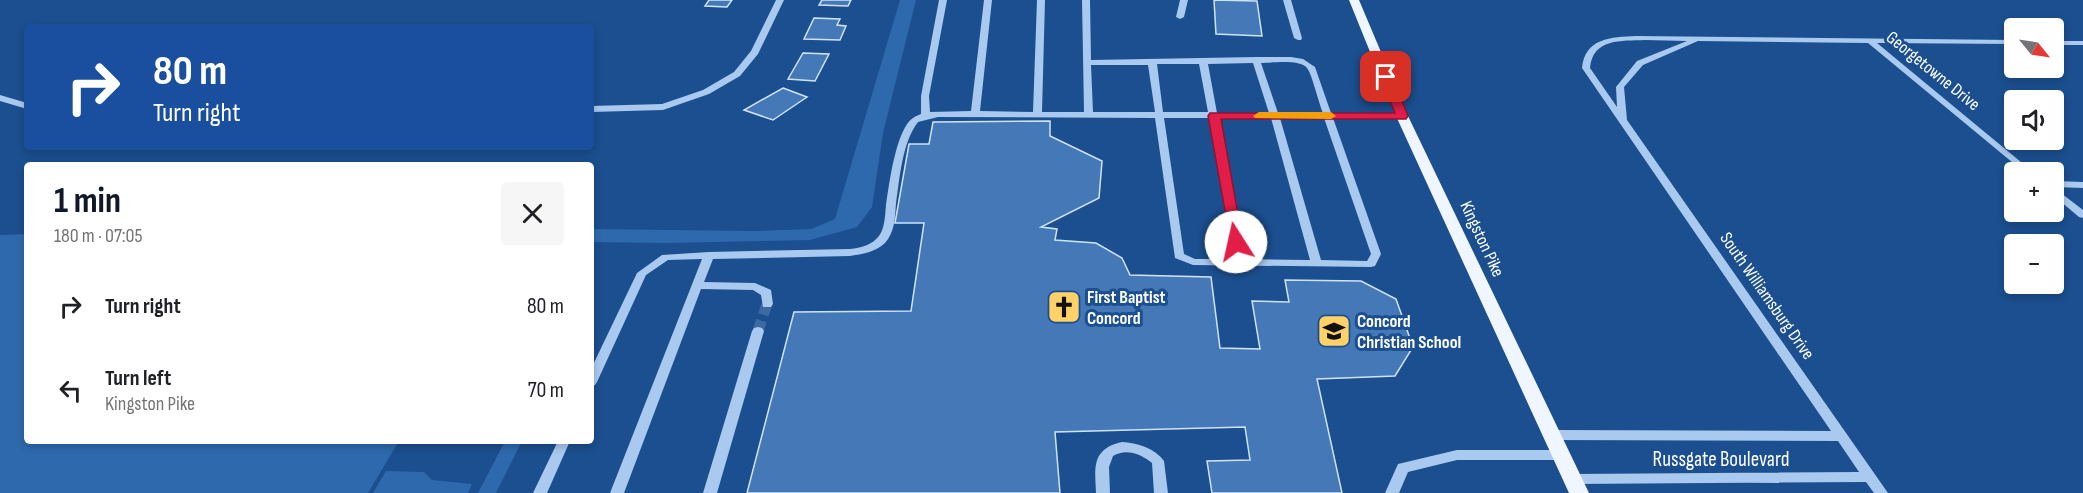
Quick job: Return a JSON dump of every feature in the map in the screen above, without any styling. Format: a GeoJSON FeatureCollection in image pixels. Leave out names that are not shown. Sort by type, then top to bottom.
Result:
{"type":"FeatureCollection","features":[{"type":"Feature","properties":{"kind":"main road","name":"Kingston Pike"},"geometry":{"type":"LineString","coordinates":[[1354,0],[1402,116],[1576,486]]}},
{"type":"Feature","properties":{"kind":"street"},"geometry":{"type":"LineString","coordinates":[[594,109],[663,107],[706,92],[737,74],[754,52],[780,0]]}},
{"type":"Feature","properties":{"kind":"street"},"geometry":{"type":"LineString","coordinates":[[926,116],[925,96],[944,0]]}},
{"type":"Feature","properties":{"kind":"street"},"geometry":{"type":"LineString","coordinates":[[975,114],[988,0]]}},
{"type":"Feature","properties":{"kind":"street"},"geometry":{"type":"LineString","coordinates":[[1037,114],[1041,0]]}},
{"type":"Feature","properties":{"kind":"street"},"geometry":{"type":"LineString","coordinates":[[1086,0],[1089,115]]}},
{"type":"Feature","properties":{"kind":"street"},"geometry":{"type":"LineString","coordinates":[[1180,17],[1184,0]]}},
{"type":"Feature","properties":{"kind":"street"},"geometry":{"type":"LineString","coordinates":[[1287,0],[1298,38]]}},
{"type":"Feature","properties":{"kind":"street","name":"South Williamsburg Drive"},"geometry":{"type":"LineString","coordinates":[[1623,120],[1620,87],[1633,69],[1640,63],[1700,38]]}},
{"type":"Feature","properties":{"kind":"street","name":"South Williamsburg Drive"},"geometry":{"type":"LineString","coordinates":[[1881,493],[1586,68],[1586,59],[1590,51],[1611,40],[1700,38],[2004,42]]}},
{"type":"Feature","properties":{"kind":"street","name":"Georgetowne Drive"},"geometry":{"type":"LineString","coordinates":[[1871,42],[2017,162]]}},
{"type":"Feature","properties":{"kind":"street"},"geometry":{"type":"LineString","coordinates":[[2064,43],[2083,43]]}},
{"type":"Feature","properties":{"kind":"street"},"geometry":{"type":"LineString","coordinates":[[1087,63],[1256,60],[1290,60],[1307,64],[1311,67],[1376,254],[1371,264],[1193,262],[1179,256],[1152,62]]}},
{"type":"Feature","properties":{"kind":"street"},"geometry":{"type":"LineString","coordinates":[[1256,60],[1275,116],[1316,263]]}},
{"type":"Feature","properties":{"kind":"street"},"geometry":{"type":"LineString","coordinates":[[1203,61],[1239,262]]}},
{"type":"Feature","properties":{"kind":"street"},"geometry":{"type":"LineString","coordinates":[[0,98],[24,105]]}},
{"type":"Feature","properties":{"kind":"street"},"geometry":{"type":"LineString","coordinates":[[594,376],[642,273],[666,257],[843,253],[867,250],[876,246],[884,239],[888,229],[904,136],[915,120],[926,116],[1037,114],[1402,116]]}},
{"type":"Feature","properties":{"kind":"street"},"geometry":{"type":"LineString","coordinates":[[2064,184],[2083,185]]}},
{"type":"Feature","properties":{"kind":"street"},"geometry":{"type":"LineString","coordinates":[[2064,200],[2083,215]]}},
{"type":"Feature","properties":{"kind":"street"},"geometry":{"type":"LineString","coordinates":[[617,493],[709,255]]}},
{"type":"Feature","properties":{"kind":"street"},"geometry":{"type":"LineString","coordinates":[[697,285],[755,287],[767,293],[767,304]]}},
{"type":"Feature","properties":{"kind":"street"},"geometry":{"type":"LineString","coordinates":[[710,493],[758,330]]}},
{"type":"Feature","properties":{"kind":"street","name":"Russgate Boulevard"},"geometry":{"type":"LineString","coordinates":[[1552,435],[1842,436]]}},
{"type":"Feature","properties":{"kind":"street"},"geometry":{"type":"LineString","coordinates":[[540,493],[563,444]]}},
{"type":"Feature","properties":{"kind":"street"},"geometry":{"type":"LineString","coordinates":[[1103,493],[1104,460],[1108,453],[1124,448],[1145,450],[1158,461],[1161,493]]}},
{"type":"Feature","properties":{"kind":"street"},"geometry":{"type":"LineString","coordinates":[[1392,493],[1403,468],[1457,455],[1561,454]]}},
{"type":"Feature","properties":{"kind":"street","name":"Russgate Boulevard"},"geometry":{"type":"LineString","coordinates":[[1576,486],[1870,477]]}},
{"type":"Feature","properties":{"kind":"shaded area"},"geometry":{"type":"Polygon","coordinates":[[[900,0],[916,0],[883,133],[872,207],[857,227],[810,240],[594,242],[594,229],[754,231],[811,229],[835,219],[900,0]]]}},
{"type":"Feature","properties":{"kind":"shaded area"},"geometry":{"type":"Polygon","coordinates":[[[24,234],[24,444],[397,444],[368,493],[0,493],[0,235],[24,234]]]}},
{"type":"Feature","properties":{"kind":"shaded area"},"geometry":{"type":"Polygon","coordinates":[[[503,444],[520,444],[496,493],[478,493],[503,444]]]}},
{"type":"Feature","properties":{"kind":"shaded area"},"geometry":{"type":"Polygon","coordinates":[[[386,471],[424,472],[432,480],[472,484],[468,493],[373,493],[386,471]]]}},
{"type":"Feature","properties":{"kind":"building"},"geometry":{"type":"Polygon","coordinates":[[[709,0],[732,0],[727,7],[705,6],[709,0]]]}},
{"type":"Feature","properties":{"kind":"building"},"geometry":{"type":"Polygon","coordinates":[[[822,0],[851,0],[848,6],[819,5],[822,0]]]}},
{"type":"Feature","properties":{"kind":"building"},"geometry":{"type":"Polygon","coordinates":[[[1214,0],[1257,1],[1262,36],[1216,34],[1214,0]]]}},
{"type":"Feature","properties":{"kind":"building"},"geometry":{"type":"Polygon","coordinates":[[[814,18],[840,19],[837,25],[846,26],[840,40],[804,39],[814,18]]]}},
{"type":"Feature","properties":{"kind":"building"},"geometry":{"type":"Polygon","coordinates":[[[803,53],[829,54],[815,81],[788,79],[803,53]]]}},
{"type":"Feature","properties":{"kind":"building"},"geometry":{"type":"Polygon","coordinates":[[[783,88],[807,97],[773,120],[744,110],[783,88]]]}},
{"type":"Feature","properties":{"kind":"building","name":"First Baptist Concord"},"geometry":{"type":"Polygon","coordinates":[[[1050,121],[1050,136],[1102,161],[1099,198],[1041,227],[1057,229],[1055,240],[1096,243],[1122,258],[1130,275],[1211,277],[1220,348],[1260,349],[1252,301],[1289,302],[1285,280],[1361,281],[1396,299],[1413,347],[1395,376],[1317,379],[1342,493],[1212,493],[1207,461],[1250,460],[1245,427],[1055,432],[1060,493],[747,493],[794,312],[911,311],[924,223],[895,223],[909,144],[929,144],[933,122],[1050,121]]]}},
{"type":"Feature","properties":{"kind":"tunnel"},"geometry":{"type":"LineString","coordinates":[[758,331],[767,304]]}},
{"type":"Feature","properties":{"kind":"slow traffic"},"geometry":{"type":"LineString","coordinates":[[1259,116],[1331,116]]}},
{"type":"Feature","properties":{"kind":"place","name":"First Baptist Concord"},"geometry":{"type":"Point","coordinates":[1064,307]}},
{"type":"Feature","properties":{"kind":"place","name":"Concord Christian School"},"geometry":{"type":"Point","coordinates":[1334,331]}},
{"type":"Feature","properties":{"kind":"route"},"geometry":{"type":"LineString","coordinates":[[1236,242],[1214,116],[1402,116],[1386,77]]}}]}
